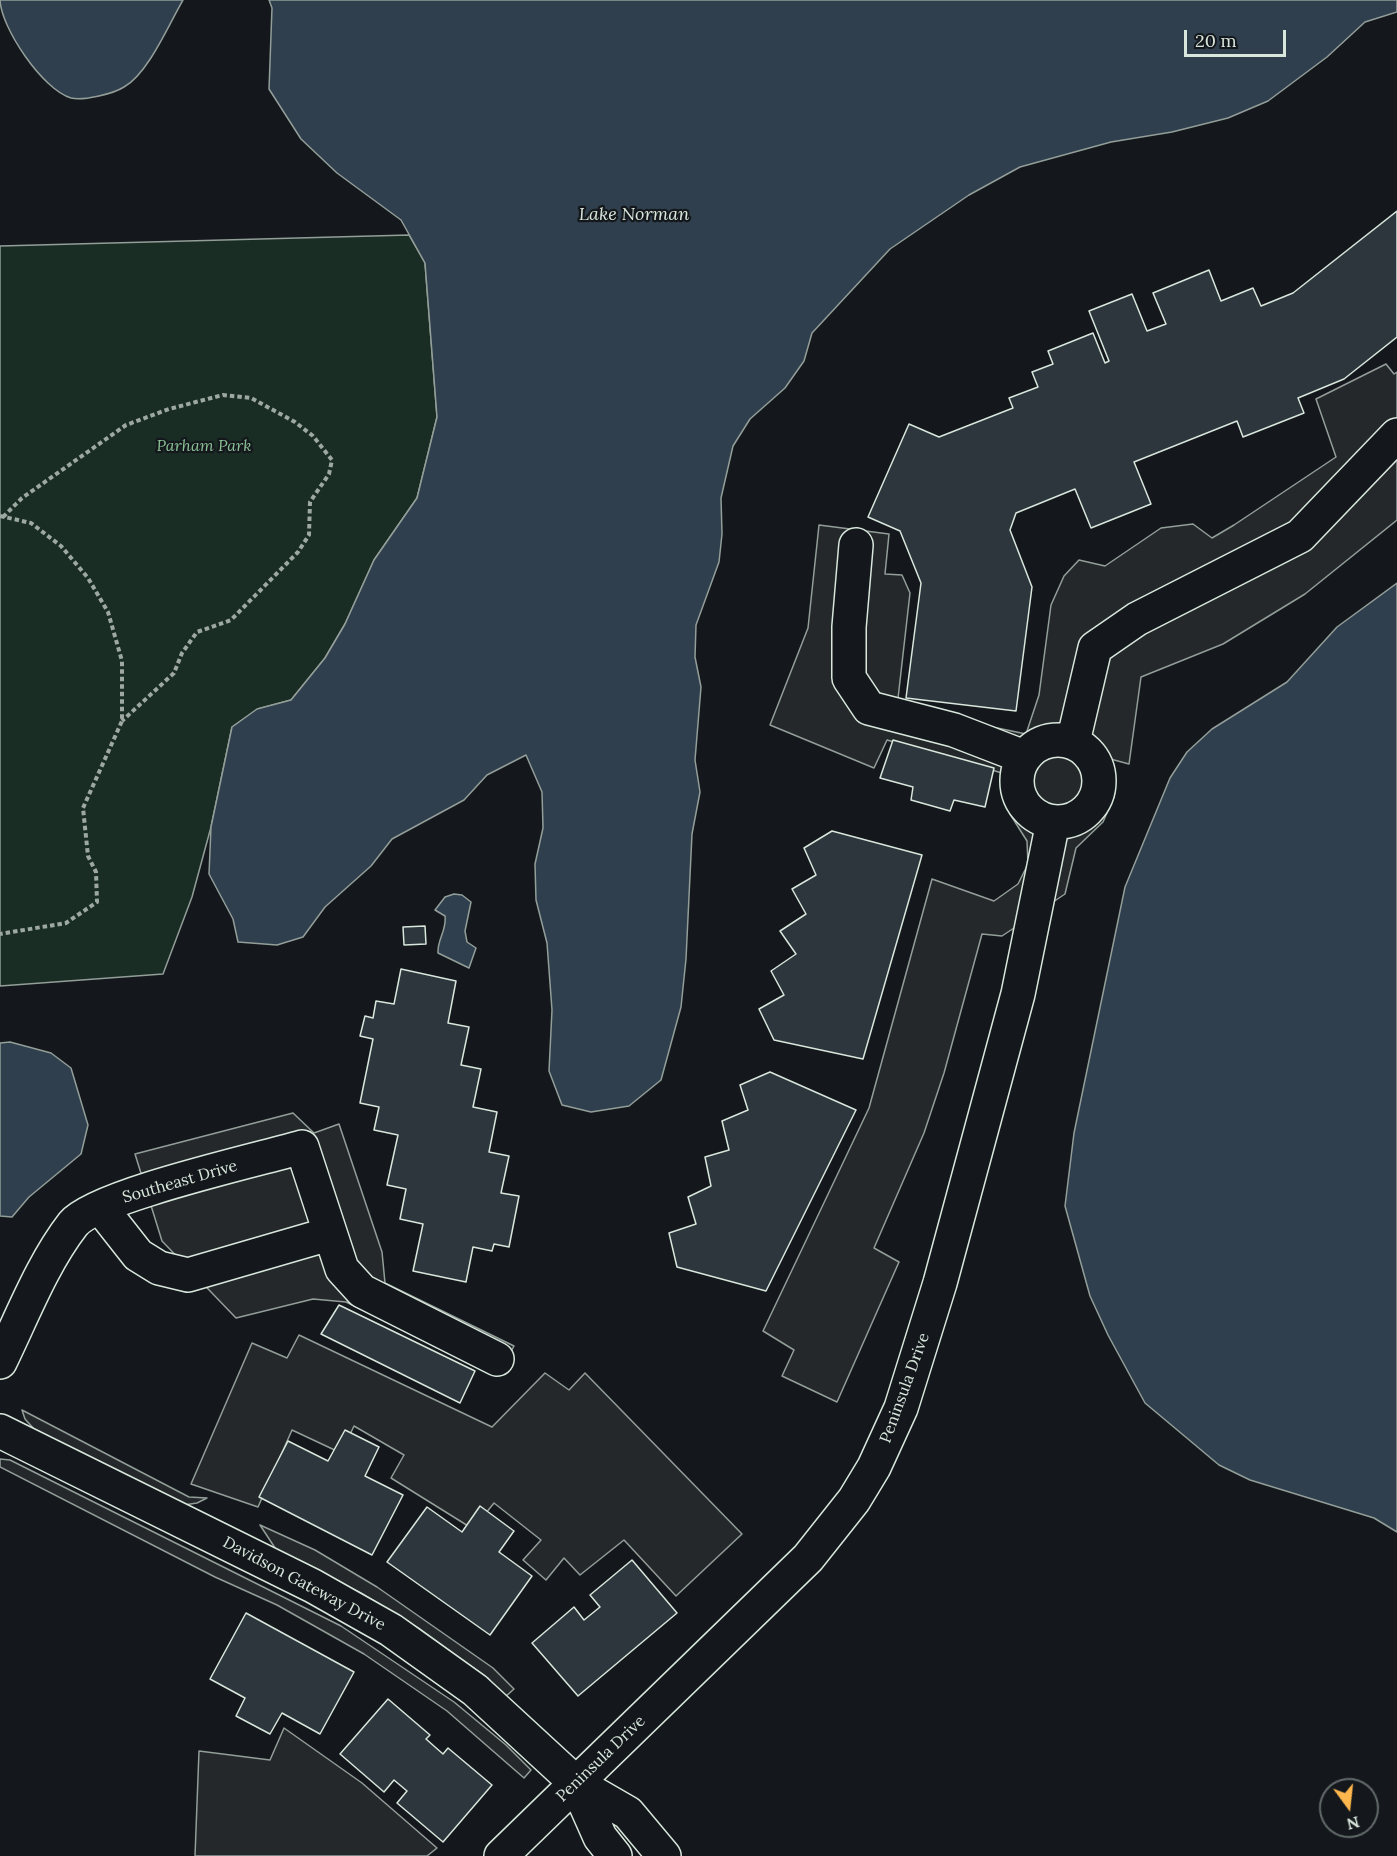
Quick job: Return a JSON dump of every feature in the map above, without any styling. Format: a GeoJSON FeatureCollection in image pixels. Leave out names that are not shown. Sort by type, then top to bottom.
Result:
{"type":"FeatureCollection","features":[{"type":"Feature","properties":{"kind":"street"},"geometry":{"type":"LineString","coordinates":[[1073,742],[1095,648],[1137,619],[1300,536],[1397,435]]}},
{"type":"Feature","properties":{"kind":"street"},"geometry":{"type":"LineString","coordinates":[[856,545],[849,627],[849,678],[869,708],[954,730],[1024,757]]}},
{"type":"Feature","properties":{"kind":"street"},"geometry":{"type":"LineString","coordinates":[[1047,741],[1073,742],[1093,759],[1099,784],[1089,808],[1066,821],[1053,822],[1031,813],[1023,803],[1017,779],[1024,757],[1034,747],[1047,741]]}},
{"type":"Feature","properties":{"kind":"street","name":"Peninsula Drive"},"geometry":{"type":"LineString","coordinates":[[501,1856],[808,1558],[854,1500],[874,1467],[901,1408],[916,1364],[1018,994],[1053,822]]}},
{"type":"Feature","properties":{"kind":"street","name":"Southeast Drive"},"geometry":{"type":"LineString","coordinates":[[0,1362],[45,1271],[74,1222],[126,1196],[302,1147],[329,1234]]}},
{"type":"Feature","properties":{"kind":"street"},"geometry":{"type":"LineString","coordinates":[[101,1208],[138,1255],[159,1268],[188,1275],[329,1234],[342,1269],[362,1291],[497,1359]]}},
{"type":"Feature","properties":{"kind":"street","name":"Davidson Gateway Drive"},"geometry":{"type":"LineString","coordinates":[[0,1431],[314,1586],[391,1630],[475,1690],[576,1783],[628,1813],[664,1856]]}},
{"type":"Feature","properties":{"kind":"street","name":"Davidson Gateway Drive"},"geometry":{"type":"LineString","coordinates":[[576,1783],[600,1838],[615,1856]]}},
{"type":"Feature","properties":{"kind":"path"},"geometry":{"type":"LineString","coordinates":[[0,934],[66,923],[97,903],[96,872],[88,856],[83,808],[122,721],[174,674],[182,653],[197,632],[231,620],[298,552],[309,535],[310,502],[329,474],[332,460],[313,436],[295,422],[251,398],[223,395],[169,409],[126,425],[22,498],[1,517]]}},
{"type":"Feature","properties":{"kind":"path"},"geometry":{"type":"LineString","coordinates":[[1,517],[31,523],[61,546],[88,578],[108,612],[122,661],[122,721]]}},
{"type":"Feature","properties":{"kind":"green space","name":"Parham Park"},"geometry":{"type":"Polygon","coordinates":[[[409,235],[425,263],[437,417],[417,498],[374,560],[345,624],[325,658],[291,700],[258,709],[232,727],[211,827],[192,897],[163,974],[0,986],[0,246],[409,235]]]}},
{"type":"Feature","properties":{"kind":"shaded area"},"geometry":{"type":"Polygon","coordinates":[[[1386,364],[1394,374],[1397,372],[1397,520],[1305,594],[1223,644],[1141,677],[1129,764],[1103,757],[1114,797],[1103,822],[1076,848],[1065,894],[1002,936],[982,934],[944,1073],[924,1133],[874,1248],[899,1262],[837,1402],[782,1376],[794,1350],[763,1331],[869,1108],[932,879],[994,901],[1018,884],[1028,864],[1027,841],[1010,814],[1002,773],[887,740],[874,768],[770,725],[808,628],[819,525],[889,534],[885,574],[902,575],[910,593],[897,707],[1026,734],[1039,695],[1051,605],[1064,576],[1079,560],[1105,566],[1161,528],[1193,524],[1212,538],[1234,525],[1336,457],[1316,399],[1386,364]]]}},
{"type":"Feature","properties":{"kind":"shaded area"},"geometry":{"type":"Polygon","coordinates":[[[293,1113],[314,1133],[339,1124],[382,1252],[385,1283],[514,1346],[498,1375],[346,1302],[313,1299],[236,1318],[162,1241],[135,1154],[293,1113]]]}},
{"type":"Feature","properties":{"kind":"shaded area"},"geometry":{"type":"Polygon","coordinates":[[[299,1335],[492,1427],[545,1373],[569,1390],[585,1373],[742,1534],[676,1596],[624,1540],[580,1575],[564,1558],[546,1580],[523,1560],[541,1540],[494,1503],[473,1529],[391,1478],[404,1455],[354,1426],[341,1453],[292,1430],[258,1507],[191,1484],[252,1343],[287,1358],[299,1335]]]}},
{"type":"Feature","properties":{"kind":"shaded area"},"geometry":{"type":"Polygon","coordinates":[[[22,1410],[189,1497],[207,1498],[197,1503],[184,1505],[35,1430],[25,1419],[22,1410]]]}},
{"type":"Feature","properties":{"kind":"shaded area"},"geometry":{"type":"Polygon","coordinates":[[[0,1459],[10,1460],[341,1626],[454,1702],[506,1745],[531,1770],[524,1778],[447,1711],[364,1654],[277,1605],[215,1577],[0,1467],[0,1459]]]}},
{"type":"Feature","properties":{"kind":"shaded area"},"geometry":{"type":"Polygon","coordinates":[[[260,1525],[315,1550],[377,1587],[493,1668],[514,1689],[504,1698],[488,1678],[420,1629],[361,1593],[277,1551],[260,1525]]]}},
{"type":"Feature","properties":{"kind":"shaded area"},"geometry":{"type":"Polygon","coordinates":[[[284,1728],[362,1783],[437,1848],[427,1856],[195,1856],[199,1751],[270,1760],[284,1728]]]}},
{"type":"Feature","properties":{"kind":"water"},"geometry":{"type":"Polygon","coordinates":[[[0,0],[183,0],[150,60],[133,81],[113,92],[76,99],[60,93],[36,71],[8,26],[0,0]]]}},
{"type":"Feature","properties":{"kind":"water","name":"Lake Norman"},"geometry":{"type":"Polygon","coordinates":[[[269,0],[1397,0],[1397,12],[1365,22],[1327,57],[1268,101],[1228,118],[1172,132],[1111,142],[1020,167],[969,195],[890,249],[812,333],[804,361],[785,388],[750,419],[733,446],[721,498],[722,534],[719,562],[696,625],[695,657],[701,687],[695,760],[700,792],[692,834],[686,959],[681,1007],[661,1080],[629,1106],[591,1112],[562,1105],[549,1071],[552,1010],[547,943],[536,900],[535,864],[543,828],[542,792],[526,755],[487,775],[464,800],[392,839],[371,866],[325,907],[303,937],[277,945],[238,942],[233,919],[209,874],[211,827],[232,727],[257,709],[291,700],[325,658],[345,624],[374,560],[417,498],[437,417],[425,263],[401,220],[337,173],[301,139],[269,89],[272,8],[269,0]]]}},
{"type":"Feature","properties":{"kind":"water"},"geometry":{"type":"Polygon","coordinates":[[[1397,583],[1397,1532],[1374,1518],[1250,1480],[1219,1465],[1145,1403],[1108,1335],[1090,1296],[1065,1206],[1074,1133],[1125,887],[1170,778],[1187,752],[1212,729],[1287,682],[1337,627],[1397,583]]]}},
{"type":"Feature","properties":{"kind":"water"},"geometry":{"type":"Polygon","coordinates":[[[454,894],[462,895],[471,902],[465,931],[467,942],[476,948],[469,968],[438,953],[445,926],[445,916],[435,910],[445,897],[454,894]]]}},
{"type":"Feature","properties":{"kind":"water"},"geometry":{"type":"Polygon","coordinates":[[[10,1042],[51,1053],[71,1068],[88,1125],[81,1154],[29,1197],[12,1217],[0,1216],[0,1043],[10,1042]]]}},
{"type":"Feature","properties":{"kind":"building"},"geometry":{"type":"Polygon","coordinates":[[[1397,211],[1397,337],[1344,379],[1298,398],[1304,413],[1243,437],[1237,421],[1134,462],[1151,504],[1091,528],[1075,489],[1016,513],[1010,530],[1032,587],[1016,711],[906,698],[921,583],[900,531],[868,517],[909,424],[939,437],[1013,408],[1009,398],[1038,387],[1032,372],[1053,364],[1048,351],[1093,333],[1105,363],[1109,361],[1089,311],[1132,294],[1147,331],[1166,324],[1153,293],[1209,270],[1221,301],[1253,288],[1261,306],[1293,293],[1397,211]]]}},
{"type":"Feature","properties":{"kind":"building"},"geometry":{"type":"Polygon","coordinates":[[[893,740],[994,768],[985,807],[954,800],[950,811],[911,800],[913,787],[880,778],[893,740]]]}},
{"type":"Feature","properties":{"kind":"building"},"geometry":{"type":"Polygon","coordinates":[[[832,831],[922,855],[863,1059],[774,1040],[759,1009],[784,995],[771,971],[796,954],[780,931],[806,914],[792,889],[816,875],[804,848],[832,831]]]}},
{"type":"Feature","properties":{"kind":"building"},"geometry":{"type":"Polygon","coordinates":[[[425,926],[426,944],[404,945],[403,927],[425,926]]]}},
{"type":"Feature","properties":{"kind":"building"},"geometry":{"type":"Polygon","coordinates":[[[401,969],[456,981],[448,1023],[469,1027],[461,1065],[481,1069],[473,1107],[497,1112],[489,1152],[509,1156],[501,1193],[519,1196],[509,1247],[494,1244],[492,1251],[473,1247],[466,1282],[413,1271],[423,1224],[400,1219],[406,1189],[387,1185],[398,1135],[374,1130],[379,1107],[360,1103],[373,1039],[360,1036],[365,1016],[373,1018],[376,1001],[394,1004],[401,969]]]}},
{"type":"Feature","properties":{"kind":"building"},"geometry":{"type":"Polygon","coordinates":[[[770,1072],[856,1110],[766,1291],[677,1267],[669,1233],[696,1224],[688,1197],[711,1186],[705,1157],[729,1150],[722,1121],[748,1110],[740,1085],[770,1072]]]}},
{"type":"Feature","properties":{"kind":"building"},"geometry":{"type":"Polygon","coordinates":[[[339,1305],[475,1371],[460,1403],[321,1334],[339,1305]]]}},
{"type":"Feature","properties":{"kind":"building"},"geometry":{"type":"Polygon","coordinates":[[[345,1430],[379,1447],[365,1476],[403,1495],[372,1555],[259,1497],[288,1441],[328,1461],[345,1430]]]}},
{"type":"Feature","properties":{"kind":"building"},"geometry":{"type":"Polygon","coordinates":[[[480,1506],[514,1531],[499,1552],[532,1576],[490,1635],[387,1562],[427,1507],[462,1532],[480,1506]]]}},
{"type":"Feature","properties":{"kind":"building"},"geometry":{"type":"Polygon","coordinates":[[[632,1560],[677,1613],[578,1696],[532,1643],[574,1607],[584,1620],[600,1607],[590,1595],[632,1560]]]}},
{"type":"Feature","properties":{"kind":"building"},"geometry":{"type":"Polygon","coordinates":[[[246,1613],[354,1672],[320,1734],[282,1713],[270,1734],[236,1716],[245,1698],[210,1679],[246,1613]]]}},
{"type":"Feature","properties":{"kind":"building"},"geometry":{"type":"Polygon","coordinates":[[[388,1699],[430,1735],[426,1739],[443,1754],[448,1748],[492,1785],[443,1842],[397,1803],[407,1791],[394,1780],[384,1792],[340,1754],[388,1699]]]}}]}
